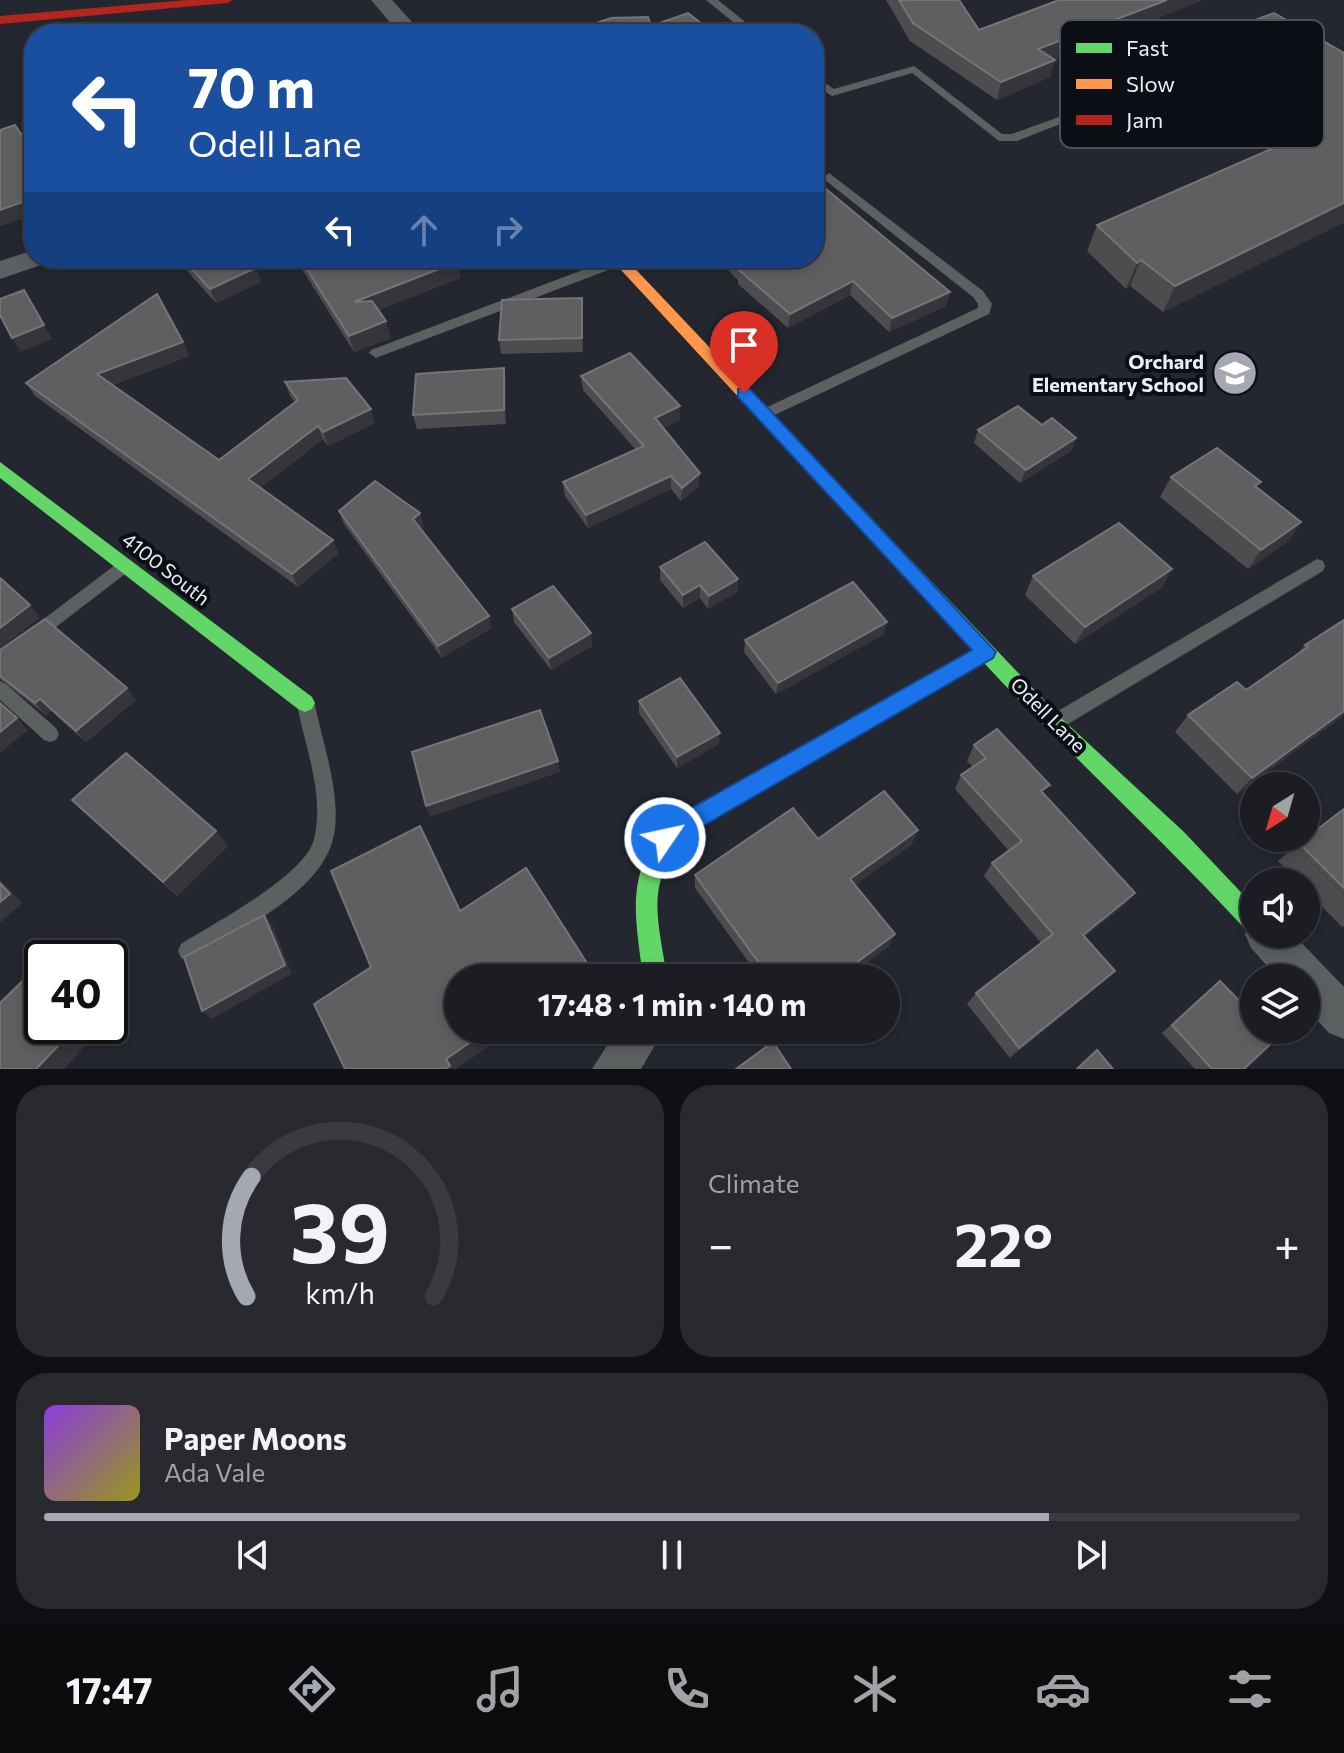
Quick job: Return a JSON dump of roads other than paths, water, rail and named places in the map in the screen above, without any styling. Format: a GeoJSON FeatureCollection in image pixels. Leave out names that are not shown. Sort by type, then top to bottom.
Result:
{"type":"FeatureCollection","features":[{"type":"Feature","properties":{"kind":"street"},"geometry":{"type":"LineString","coordinates":[[0,20],[227,0]]}},
{"type":"Feature","properties":{"kind":"street"},"geometry":{"type":"LineString","coordinates":[[381,0],[403,24]]}},
{"type":"Feature","properties":{"kind":"street"},"geometry":{"type":"LineString","coordinates":[[0,270],[24,262]]}},
{"type":"Feature","properties":{"kind":"street","name":"Odell Lane"},"geometry":{"type":"LineString","coordinates":[[626,268],[1053,723],[1176,839],[1240,907]]}},
{"type":"Feature","properties":{"kind":"street","name":"4100 South"},"geometry":{"type":"LineString","coordinates":[[0,469],[305,703]]}},
{"type":"Feature","properties":{"kind":"street"},"geometry":{"type":"LineString","coordinates":[[653,964],[643,888],[647,870],[665,838],[679,826],[986,652]]}},
{"type":"Feature","properties":{"kind":"street"},"geometry":{"type":"LineString","coordinates":[[1278,948],[1344,1018]]}},
{"type":"Feature","properties":{"kind":"street"},"geometry":{"type":"LineString","coordinates":[[614,1069],[633,1044]]}},
{"type":"Feature","properties":{"kind":"lane"},"geometry":{"type":"LineString","coordinates":[[711,0],[742,24]]}},
{"type":"Feature","properties":{"kind":"lane"},"geometry":{"type":"LineString","coordinates":[[824,87],[832,93],[914,69],[999,137],[1013,138],[1060,121]]}},
{"type":"Feature","properties":{"kind":"lane"},"geometry":{"type":"LineString","coordinates":[[764,415],[984,311],[985,304],[978,294],[829,177]]}},
{"type":"Feature","properties":{"kind":"lane"},"geometry":{"type":"LineString","coordinates":[[376,353],[595,268]]}},
{"type":"Feature","properties":{"kind":"lane"},"geometry":{"type":"LineString","coordinates":[[0,662],[124,565]]}},
{"type":"Feature","properties":{"kind":"lane"},"geometry":{"type":"LineString","coordinates":[[1053,723],[1317,566]]}},
{"type":"Feature","properties":{"kind":"lane"},"geometry":{"type":"LineString","coordinates":[[0,689],[50,734]]}},
{"type":"Feature","properties":{"kind":"lane"},"geometry":{"type":"LineString","coordinates":[[188,951],[304,873],[324,842],[325,801],[305,703]]}},
{"type":"Feature","properties":{"kind":"place","name":"Orchard Elementary School"},"geometry":{"type":"Point","coordinates":[1235,373]}}]}
